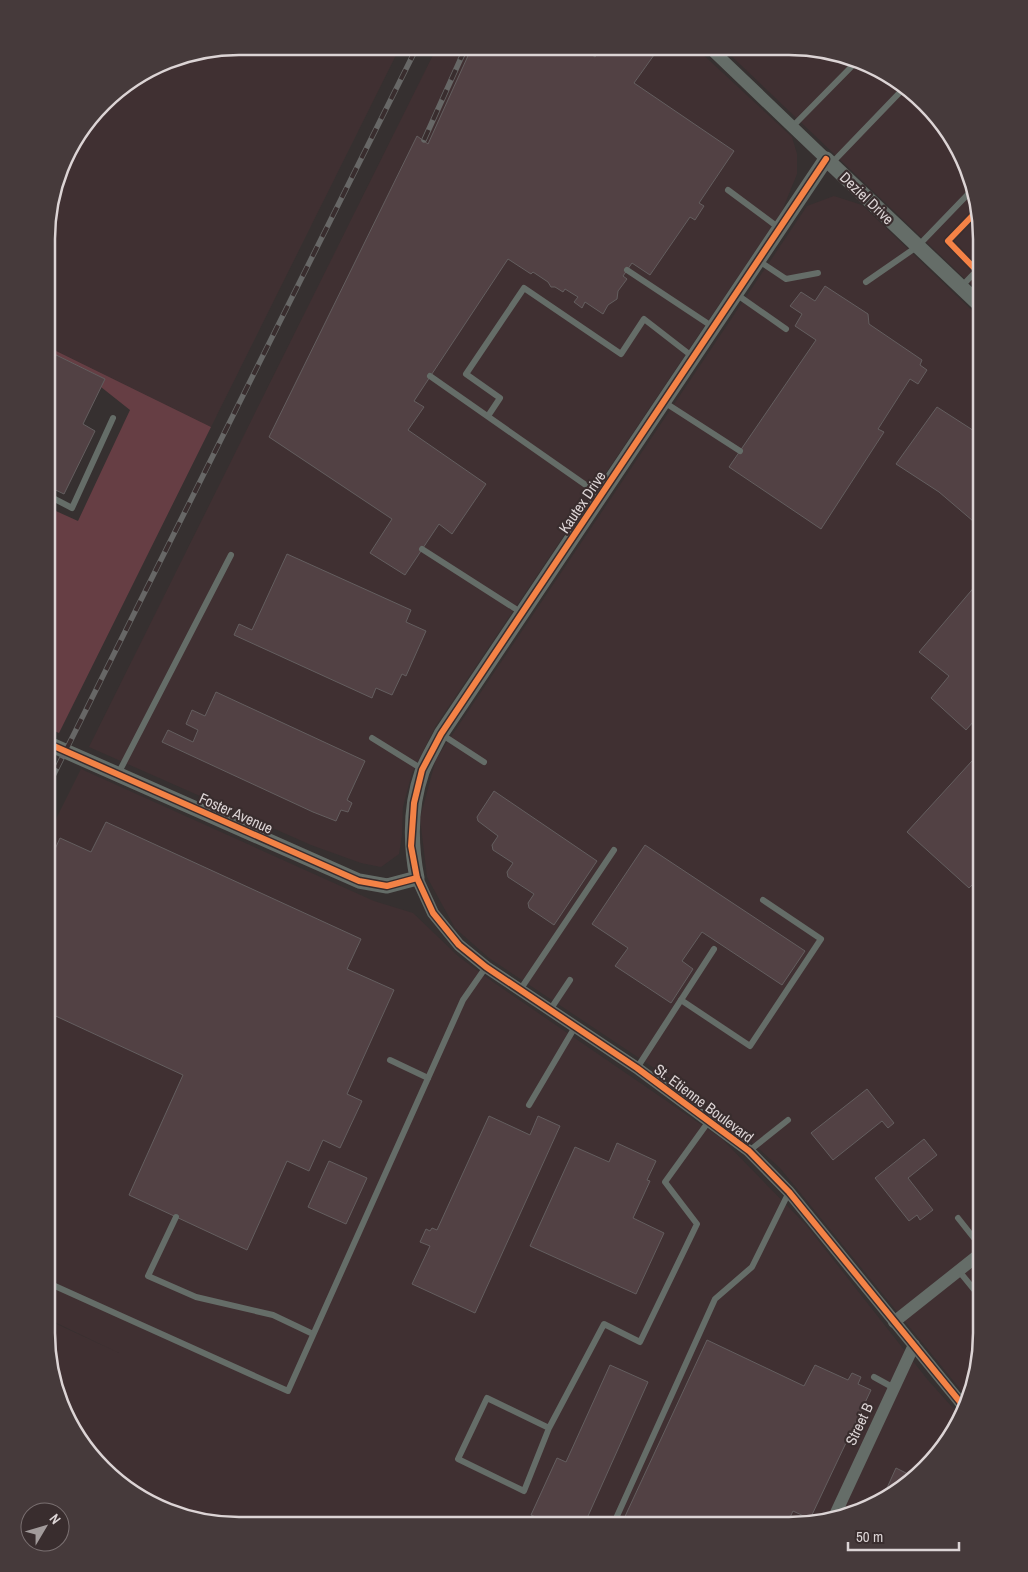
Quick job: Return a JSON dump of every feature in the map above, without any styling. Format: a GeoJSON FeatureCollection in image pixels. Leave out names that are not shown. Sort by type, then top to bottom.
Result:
{"type":"FeatureCollection","features":[{"type":"Feature","properties":{"kind":"street","name":"Deziel Drive"},"geometry":{"type":"LineString","coordinates":[[717,55],[973,298]]}},
{"type":"Feature","properties":{"kind":"street","name":"Kautex Drive"},"geometry":{"type":"LineString","coordinates":[[418,878],[411,846],[414,803],[423,770],[441,734],[758,261],[829,162]]}},
{"type":"Feature","properties":{"kind":"street","name":"Foster Avenue"},"geometry":{"type":"LineString","coordinates":[[55,746],[359,881],[387,886],[418,878]]}},
{"type":"Feature","properties":{"kind":"street","name":"St. Etienne Boulevard"},"geometry":{"type":"LineString","coordinates":[[418,878],[433,914],[459,945],[486,967],[637,1068],[749,1151],[789,1192],[960,1402]]}},
{"type":"Feature","properties":{"kind":"street"},"geometry":{"type":"LineString","coordinates":[[894,1322],[973,1259]]}},
{"type":"Feature","properties":{"kind":"street","name":"Street B"},"geometry":{"type":"LineString","coordinates":[[837,1511],[914,1345]]}},
{"type":"Feature","properties":{"kind":"lane"},"geometry":{"type":"LineString","coordinates":[[792,127],[852,66]]}},
{"type":"Feature","properties":{"kind":"lane"},"geometry":{"type":"LineString","coordinates":[[829,162],[900,92]]}},
{"type":"Feature","properties":{"kind":"lane"},"geometry":{"type":"LineString","coordinates":[[728,190],[780,229]]}},
{"type":"Feature","properties":{"kind":"lane"},"geometry":{"type":"LineString","coordinates":[[866,282],[918,246],[968,195]]}},
{"type":"Feature","properties":{"kind":"lane"},"geometry":{"type":"LineString","coordinates":[[758,261],[786,279],[818,274]]}},
{"type":"Feature","properties":{"kind":"lane"},"geometry":{"type":"LineString","coordinates":[[627,270],[714,328]]}},
{"type":"Feature","properties":{"kind":"lane"},"geometry":{"type":"LineString","coordinates":[[961,287],[973,274]]}},
{"type":"Feature","properties":{"kind":"lane"},"geometry":{"type":"LineString","coordinates":[[488,416],[500,398],[466,374],[524,288],[621,354],[644,319],[694,357]]}},
{"type":"Feature","properties":{"kind":"lane"},"geometry":{"type":"LineString","coordinates":[[736,294],[786,329]]}},
{"type":"Feature","properties":{"kind":"lane"},"geometry":{"type":"LineString","coordinates":[[430,376],[601,496]]}},
{"type":"Feature","properties":{"kind":"lane"},"geometry":{"type":"LineString","coordinates":[[664,402],[740,451]]}},
{"type":"Feature","properties":{"kind":"lane"},"geometry":{"type":"LineString","coordinates":[[55,499],[72,508],[112,418]]}},
{"type":"Feature","properties":{"kind":"lane"},"geometry":{"type":"LineString","coordinates":[[422,549],[522,613]]}},
{"type":"Feature","properties":{"kind":"lane"},"geometry":{"type":"LineString","coordinates":[[118,774],[231,555]]}},
{"type":"Feature","properties":{"kind":"lane"},"geometry":{"type":"LineString","coordinates":[[441,734],[484,762]]}},
{"type":"Feature","properties":{"kind":"lane"},"geometry":{"type":"LineString","coordinates":[[372,738],[423,770]]}},
{"type":"Feature","properties":{"kind":"lane"},"geometry":{"type":"LineString","coordinates":[[520,990],[614,850]]}},
{"type":"Feature","properties":{"kind":"lane"},"geometry":{"type":"LineString","coordinates":[[681,1000],[750,1046],[821,939],[764,900]]}},
{"type":"Feature","properties":{"kind":"lane"},"geometry":{"type":"LineString","coordinates":[[637,1068],[714,949]]}},
{"type":"Feature","properties":{"kind":"lane"},"geometry":{"type":"LineString","coordinates":[[55,1286],[288,1391],[463,1000],[486,967]]}},
{"type":"Feature","properties":{"kind":"lane"},"geometry":{"type":"LineString","coordinates":[[550,1010],[570,980]]}},
{"type":"Feature","properties":{"kind":"lane"},"geometry":{"type":"LineString","coordinates":[[529,1105],[574,1027]]}},
{"type":"Feature","properties":{"kind":"lane"},"geometry":{"type":"LineString","coordinates":[[390,1060],[428,1078]]}},
{"type":"Feature","properties":{"kind":"lane"},"geometry":{"type":"LineString","coordinates":[[550,1428],[487,1398],[458,1459],[524,1491],[550,1428],[604,1324],[640,1342],[697,1224],[665,1182],[709,1120]]}},
{"type":"Feature","properties":{"kind":"lane"},"geometry":{"type":"LineString","coordinates":[[749,1151],[788,1120]]}},
{"type":"Feature","properties":{"kind":"lane"},"geometry":{"type":"LineString","coordinates":[[616,1517],[714,1299],[752,1267],[789,1192]]}},
{"type":"Feature","properties":{"kind":"lane"},"geometry":{"type":"LineString","coordinates":[[176,1217],[148,1276],[196,1297],[273,1315],[313,1334]]}},
{"type":"Feature","properties":{"kind":"lane"},"geometry":{"type":"LineString","coordinates":[[958,1218],[973,1236]]}},
{"type":"Feature","properties":{"kind":"lane"},"geometry":{"type":"LineString","coordinates":[[959,1270],[973,1288]]}},
{"type":"Feature","properties":{"kind":"lane"},"geometry":{"type":"LineString","coordinates":[[874,1377],[894,1388]]}},
{"type":"Feature","properties":{"kind":"shaded area"},"geometry":{"type":"Polygon","coordinates":[[[227,55],[396,55],[211,427],[55,350],[55,227],[61,191],[74,157],[93,127],[127,93],[157,74],[191,61],[227,55]]]}},
{"type":"Feature","properties":{"kind":"shaded area"},"geometry":{"type":"Polygon","coordinates":[[[433,55],[704,55],[792,137],[797,154],[797,174],[782,211],[435,727],[412,773],[403,807],[399,854],[381,867],[361,863],[311,845],[89,747],[433,55]]]}},
{"type":"Feature","properties":{"kind":"shaded area"},"geometry":{"type":"Polygon","coordinates":[[[730,55],[801,55],[837,61],[871,74],[901,93],[919,109],[935,127],[954,157],[967,191],[973,227],[973,286],[730,55]]]}},
{"type":"Feature","properties":{"kind":"shaded area"},"geometry":{"type":"Polygon","coordinates":[[[834,196],[862,205],[973,311],[973,1345],[967,1381],[963,1392],[780,1168],[714,1108],[489,958],[455,928],[427,877],[420,818],[436,759],[807,206],[834,196]]]}},
{"type":"Feature","properties":{"kind":"shaded area"},"geometry":{"type":"Polygon","coordinates":[[[55,350],[211,427],[59,733],[55,731],[55,511],[78,521],[130,410],[101,387],[105,379],[55,354],[55,350]]]}},
{"type":"Feature","properties":{"kind":"shaded area"},"geometry":{"type":"Polygon","coordinates":[[[81,769],[374,901],[413,913],[459,957],[493,982],[722,1139],[806,1225],[927,1379],[956,1411],[935,1445],[901,1479],[871,1498],[837,1511],[801,1517],[227,1517],[191,1511],[168,1503],[127,1479],[93,1445],[74,1415],[61,1381],[55,1345],[55,1323],[119,1353],[55,1322],[55,821],[81,769]]]}},
{"type":"Feature","properties":{"kind":"building"},"geometry":{"type":"Polygon","coordinates":[[[468,55],[592,55],[595,57],[596,55],[654,55],[634,83],[734,151],[699,203],[704,206],[695,220],[690,217],[650,275],[632,263],[623,276],[627,279],[618,291],[617,299],[608,305],[603,314],[585,302],[582,308],[574,302],[578,297],[565,289],[563,292],[555,287],[551,287],[548,282],[533,272],[531,274],[508,259],[414,401],[424,407],[408,430],[486,484],[452,534],[439,524],[405,575],[370,553],[392,519],[269,437],[417,136],[428,144],[468,55]]]}},
{"type":"Feature","properties":{"kind":"building"},"geometry":{"type":"Polygon","coordinates":[[[825,286],[868,314],[869,324],[922,360],[920,365],[927,370],[918,384],[910,379],[878,429],[884,432],[821,529],[729,467],[816,340],[795,326],[802,314],[790,306],[801,292],[815,301],[825,286]]]}},
{"type":"Feature","properties":{"kind":"building"},"geometry":{"type":"Polygon","coordinates":[[[55,354],[105,379],[83,424],[95,431],[64,494],[55,490],[55,354]]]}},
{"type":"Feature","properties":{"kind":"building"},"geometry":{"type":"Polygon","coordinates":[[[937,407],[973,430],[973,521],[939,492],[896,464],[937,407]]]}},
{"type":"Feature","properties":{"kind":"building"},"geometry":{"type":"Polygon","coordinates":[[[287,554],[411,610],[406,622],[426,631],[406,676],[402,674],[392,695],[376,688],[372,698],[234,635],[239,624],[252,630],[287,554]]]}},
{"type":"Feature","properties":{"kind":"building"},"geometry":{"type":"Polygon","coordinates":[[[973,589],[973,722],[966,730],[931,698],[949,676],[919,652],[973,589]]]}},
{"type":"Feature","properties":{"kind":"building"},"geometry":{"type":"Polygon","coordinates":[[[216,692],[365,761],[347,800],[352,803],[348,812],[341,810],[336,821],[162,742],[168,730],[193,742],[198,730],[186,724],[192,710],[205,716],[216,692]]]}},
{"type":"Feature","properties":{"kind":"building"},"geometry":{"type":"Polygon","coordinates":[[[973,760],[973,884],[969,888],[907,832],[973,760]]]}},
{"type":"Feature","properties":{"kind":"building"},"geometry":{"type":"Polygon","coordinates":[[[494,791],[597,861],[554,925],[529,908],[528,903],[534,894],[508,877],[507,872],[513,863],[493,850],[492,845],[498,836],[478,821],[477,817],[494,791]]]}},
{"type":"Feature","properties":{"kind":"building"},"geometry":{"type":"Polygon","coordinates":[[[106,822],[361,939],[347,969],[394,990],[347,1094],[362,1101],[340,1148],[323,1140],[309,1171],[287,1161],[247,1250],[129,1195],[183,1075],[55,1016],[55,849],[60,838],[91,852],[106,822]]]}},
{"type":"Feature","properties":{"kind":"building"},"geometry":{"type":"Polygon","coordinates":[[[645,845],[805,951],[782,985],[702,932],[682,961],[693,969],[671,1003],[615,966],[628,948],[592,924],[645,845]]]}},
{"type":"Feature","properties":{"kind":"building"},"geometry":{"type":"Polygon","coordinates":[[[867,1089],[894,1123],[888,1128],[882,1121],[833,1160],[811,1133],[867,1089]]]}},
{"type":"Feature","properties":{"kind":"building"},"geometry":{"type":"Polygon","coordinates":[[[489,1116],[530,1135],[538,1116],[560,1126],[475,1313],[412,1284],[430,1246],[420,1242],[426,1229],[430,1231],[432,1228],[437,1230],[489,1116]]]}},
{"type":"Feature","properties":{"kind":"building"},"geometry":{"type":"Polygon","coordinates":[[[924,1139],[937,1155],[908,1178],[933,1210],[920,1220],[917,1215],[909,1221],[875,1178],[924,1139]]]}},
{"type":"Feature","properties":{"kind":"building"},"geometry":{"type":"Polygon","coordinates":[[[617,1143],[656,1161],[647,1180],[650,1181],[633,1218],[664,1233],[636,1294],[530,1246],[575,1147],[609,1162],[617,1143]]]}},
{"type":"Feature","properties":{"kind":"building"},"geometry":{"type":"Polygon","coordinates":[[[329,1161],[367,1178],[346,1224],[308,1207],[329,1161]]]}},
{"type":"Feature","properties":{"kind":"building"},"geometry":{"type":"Polygon","coordinates":[[[707,1340],[804,1386],[815,1365],[848,1380],[852,1373],[861,1377],[858,1384],[871,1390],[812,1515],[805,1516],[793,1511],[790,1517],[625,1517],[707,1340]]]}},
{"type":"Feature","properties":{"kind":"building"},"geometry":{"type":"Polygon","coordinates":[[[610,1365],[648,1382],[588,1517],[536,1517],[531,1515],[557,1458],[566,1462],[610,1365]]]}},
{"type":"Feature","properties":{"kind":"building"},"geometry":{"type":"Polygon","coordinates":[[[896,1468],[907,1474],[901,1479],[887,1489],[896,1468]]]}},
{"type":"Feature","properties":{"kind":"railway"},"geometry":{"type":"LineString","coordinates":[[55,772],[413,55]]}},
{"type":"Feature","properties":{"kind":"railway"},"geometry":{"type":"LineString","coordinates":[[424,140],[462,55]]}},
{"type":"Feature","properties":{"kind":"cycle path"},"geometry":{"type":"LineString","coordinates":[[826,159],[441,734],[422,770],[414,803],[411,846],[417,878],[433,913],[459,945],[486,967],[637,1068],[749,1151],[789,1192],[960,1402]]}},
{"type":"Feature","properties":{"kind":"cycle path"},"geometry":{"type":"LineString","coordinates":[[971,217],[948,241],[973,267]]}},
{"type":"Feature","properties":{"kind":"cycle path"},"geometry":{"type":"LineString","coordinates":[[55,747],[359,881],[387,886],[417,878]]}}]}
